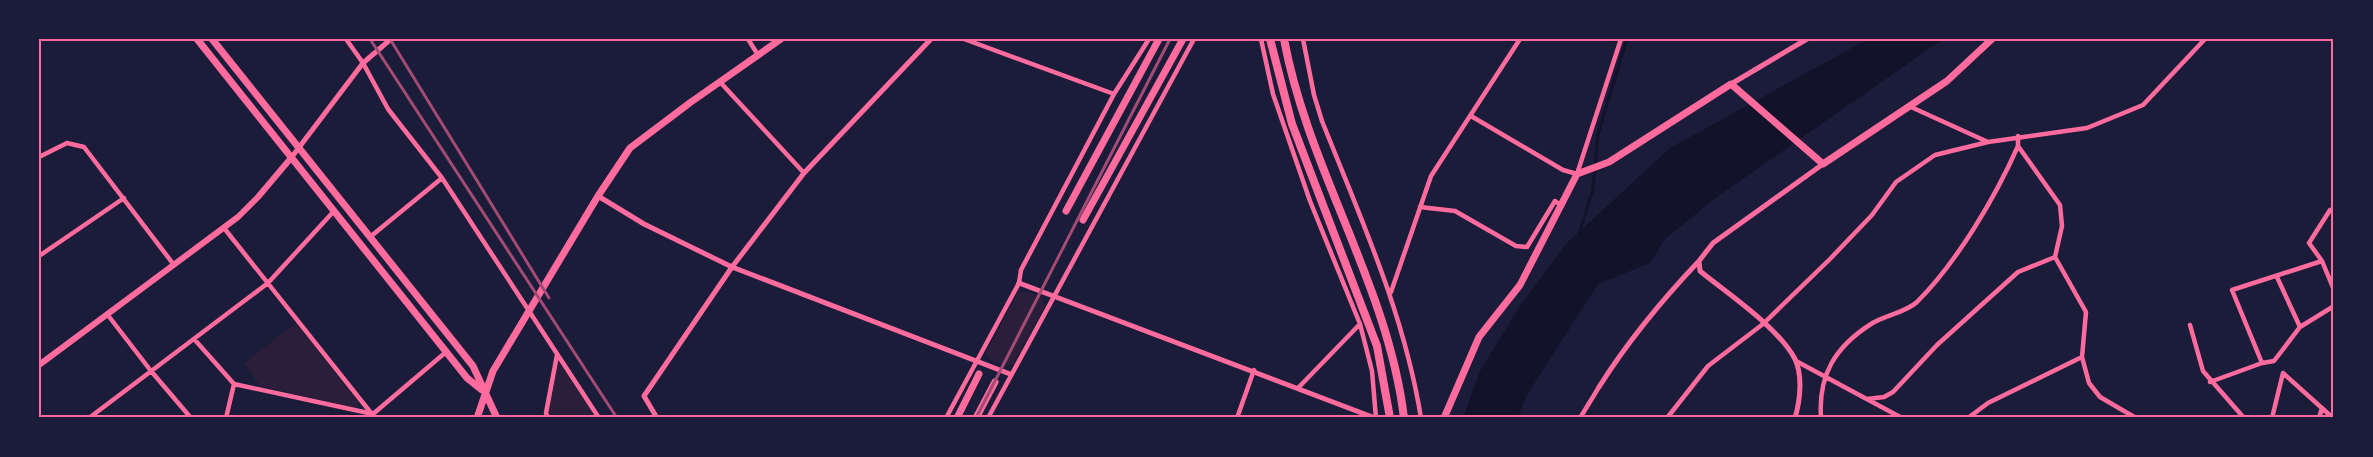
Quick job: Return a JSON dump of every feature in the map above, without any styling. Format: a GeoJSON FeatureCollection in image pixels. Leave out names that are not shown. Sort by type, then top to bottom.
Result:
{"type":"FeatureCollection","features":[{"type":"Feature","properties":{"kind":"highway"},"geometry":{"type":"LineString","coordinates":[[1270,39],[1292,124],[1377,346],[1390,418]]}},
{"type":"Feature","properties":{"kind":"highway"},"geometry":{"type":"LineString","coordinates":[[1284,39],[1297,91],[1319,156],[1390,342],[1404,418]]}},
{"type":"Feature","properties":{"kind":"highway"},"geometry":{"type":"LineString","coordinates":[[1289,39],[1319,156]]}},
{"type":"Feature","properties":{"kind":"main road"},"geometry":{"type":"LineString","coordinates":[[197,39],[467,378],[484,392]]}},
{"type":"Feature","properties":{"kind":"main road"},"geometry":{"type":"LineString","coordinates":[[212,39],[472,366],[497,418]]}},
{"type":"Feature","properties":{"kind":"main road"},"geometry":{"type":"LineString","coordinates":[[477,418],[493,371],[598,196],[630,148],[781,39]]}},
{"type":"Feature","properties":{"kind":"main road"},"geometry":{"type":"LineString","coordinates":[[1066,211],[1160,39]]}},
{"type":"Feature","properties":{"kind":"main road"},"geometry":{"type":"LineString","coordinates":[[1083,220],[1183,39]]}},
{"type":"Feature","properties":{"kind":"main road"},"geometry":{"type":"LineString","coordinates":[[1444,418],[1479,338],[1520,285],[1577,174],[1609,162],[1731,84],[1821,162],[1911,107],[1947,81],[1992,39]]}},
{"type":"Feature","properties":{"kind":"main road"},"geometry":{"type":"LineString","coordinates":[[39,365],[224,228],[258,197],[291,158]]}},
{"type":"Feature","properties":{"kind":"main road"},"geometry":{"type":"LineString","coordinates":[[957,418],[980,374]]}},
{"type":"Feature","properties":{"kind":"main road"},"geometry":{"type":"LineString","coordinates":[[976,418],[995,382]]}},
{"type":"Feature","properties":{"kind":"street"},"geometry":{"type":"LineString","coordinates":[[346,39],[363,63],[388,109],[442,178],[598,418]]}},
{"type":"Feature","properties":{"kind":"street"},"geometry":{"type":"LineString","coordinates":[[291,158],[363,63],[391,39]]}},
{"type":"Feature","properties":{"kind":"street"},"geometry":{"type":"LineString","coordinates":[[748,39],[758,55]]}},
{"type":"Feature","properties":{"kind":"street"},"geometry":{"type":"LineString","coordinates":[[657,418],[644,396],[732,267],[804,173],[931,39]]}},
{"type":"Feature","properties":{"kind":"street"},"geometry":{"type":"LineString","coordinates":[[964,39],[1114,94]]}},
{"type":"Feature","properties":{"kind":"street"},"geometry":{"type":"LineString","coordinates":[[946,418],[1019,283],[1021,270],[1114,94],[1149,39]]}},
{"type":"Feature","properties":{"kind":"street"},"geometry":{"type":"LineString","coordinates":[[988,418],[1194,39]]}},
{"type":"Feature","properties":{"kind":"street"},"geometry":{"type":"LineString","coordinates":[[1019,283],[1376,418],[1372,371],[1360,324],[1310,201],[1273,93],[1262,39]]}},
{"type":"Feature","properties":{"kind":"street"},"geometry":{"type":"LineString","coordinates":[[1303,39],[1322,121],[1391,292],[1413,370],[1421,418]]}},
{"type":"Feature","properties":{"kind":"street"},"geometry":{"type":"LineString","coordinates":[[1391,292],[1431,176],[1520,39]]}},
{"type":"Feature","properties":{"kind":"street"},"geometry":{"type":"LineString","coordinates":[[1471,116],[1563,170],[1577,174],[1621,39]]}},
{"type":"Feature","properties":{"kind":"street"},"geometry":{"type":"LineString","coordinates":[[1731,84],[1807,39]]}},
{"type":"Feature","properties":{"kind":"street"},"geometry":{"type":"LineString","coordinates":[[1667,418],[1708,366],[1763,324],[1852,237],[1896,182],[1935,155],[2018,136],[2087,128],[2143,105],[2205,39]]}},
{"type":"Feature","properties":{"kind":"street"},"geometry":{"type":"LineString","coordinates":[[720,82],[804,173]]}},
{"type":"Feature","properties":{"kind":"street"},"geometry":{"type":"LineString","coordinates":[[1911,107],[1988,142]]}},
{"type":"Feature","properties":{"kind":"street"},"geometry":{"type":"LineString","coordinates":[[1821,418],[1820,400],[1824,374],[1838,352],[1871,324],[1915,304],[1939,276],[1995,194],[2018,146],[2018,136]]}},
{"type":"Feature","properties":{"kind":"street"},"geometry":{"type":"LineString","coordinates":[[39,157],[67,142],[84,147],[174,265]]}},
{"type":"Feature","properties":{"kind":"street"},"geometry":{"type":"LineString","coordinates":[[2018,146],[2060,205],[2062,226],[2055,257],[2086,312],[2082,357],[2089,383],[2100,397],[2136,418]]}},
{"type":"Feature","properties":{"kind":"street"},"geometry":{"type":"LineString","coordinates":[[1580,418],[1623,349],[1659,303],[1713,243],[1821,162]]}},
{"type":"Feature","properties":{"kind":"street"},"geometry":{"type":"LineString","coordinates":[[370,237],[442,178]]}},
{"type":"Feature","properties":{"kind":"street"},"geometry":{"type":"LineString","coordinates":[[598,196],[644,224],[732,267],[1010,374]]}},
{"type":"Feature","properties":{"kind":"street"},"geometry":{"type":"LineString","coordinates":[[39,256],[124,198]]}},
{"type":"Feature","properties":{"kind":"street"},"geometry":{"type":"LineString","coordinates":[[1420,207],[1455,211],[1516,246],[1527,247],[1555,201],[1562,206]]}},
{"type":"Feature","properties":{"kind":"street"},"geometry":{"type":"LineString","coordinates":[[2334,213],[2330,210],[2310,243],[2333,282],[2334,291]]}},
{"type":"Feature","properties":{"kind":"street"},"geometry":{"type":"LineString","coordinates":[[88,418],[195,340],[268,283],[334,211]]}},
{"type":"Feature","properties":{"kind":"street"},"geometry":{"type":"LineString","coordinates":[[224,228],[374,416]]}},
{"type":"Feature","properties":{"kind":"street"},"geometry":{"type":"LineString","coordinates":[[1867,399],[1884,398],[1893,392],[1938,345],[2018,272],[2055,257]]}},
{"type":"Feature","properties":{"kind":"street"},"geometry":{"type":"LineString","coordinates":[[1699,261],[1700,271],[1763,324],[1786,346],[1796,361],[1801,400],[1796,418]]}},
{"type":"Feature","properties":{"kind":"street"},"geometry":{"type":"LineString","coordinates":[[2262,363],[2232,290],[2322,261]]}},
{"type":"Feature","properties":{"kind":"street"},"geometry":{"type":"LineString","coordinates":[[2277,277],[2300,327]]}},
{"type":"Feature","properties":{"kind":"street"},"geometry":{"type":"LineString","coordinates":[[2210,382],[2262,363],[2274,361],[2300,327],[2334,306]]}},
{"type":"Feature","properties":{"kind":"street"},"geometry":{"type":"LineString","coordinates":[[107,314],[151,372],[191,418]]}},
{"type":"Feature","properties":{"kind":"street"},"geometry":{"type":"LineString","coordinates":[[1299,387],[1360,324]]}},
{"type":"Feature","properties":{"kind":"street"},"geometry":{"type":"LineString","coordinates":[[2190,325],[2203,371],[2210,382],[2244,418]]}},
{"type":"Feature","properties":{"kind":"street"},"geometry":{"type":"LineString","coordinates":[[195,340],[234,384],[374,416]]}},
{"type":"Feature","properties":{"kind":"street"},"geometry":{"type":"LineString","coordinates":[[374,416],[447,352]]}},
{"type":"Feature","properties":{"kind":"street"},"geometry":{"type":"LineString","coordinates":[[549,418],[546,413],[557,355]]}},
{"type":"Feature","properties":{"kind":"street"},"geometry":{"type":"LineString","coordinates":[[1968,418],[1988,403],[2082,357]]}},
{"type":"Feature","properties":{"kind":"street"},"geometry":{"type":"LineString","coordinates":[[1796,361],[1824,374],[1902,418]]}},
{"type":"Feature","properties":{"kind":"street"},"geometry":{"type":"LineString","coordinates":[[2274,361],[2283,373],[2333,418]]}},
{"type":"Feature","properties":{"kind":"street"},"geometry":{"type":"LineString","coordinates":[[1237,418],[1254,370]]}},
{"type":"Feature","properties":{"kind":"street"},"geometry":{"type":"LineString","coordinates":[[2272,418],[2283,373]]}},
{"type":"Feature","properties":{"kind":"street"},"geometry":{"type":"LineString","coordinates":[[226,418],[234,384]]}},
{"type":"Feature","properties":{"kind":"street"},"geometry":{"type":"LineString","coordinates":[[2319,418],[2322,408]]}},
{"type":"Feature","properties":{"kind":"street"},"geometry":{"type":"LineString","coordinates":[[1888,418],[1891,412]]}},
{"type":"Feature","properties":{"kind":"shaded area"},"geometry":{"type":"Polygon","coordinates":[[[1868,39],[1943,39],[1714,199],[1664,240],[1650,263],[1598,284],[1528,393],[1517,418],[1463,418],[1480,371],[1518,309],[1565,245],[1670,148],[1868,39]]]}},
{"type":"Feature","properties":{"kind":"shaded area"},"geometry":{"type":"Polygon","coordinates":[[[1025,291],[1042,297],[1045,306],[1014,363],[1008,366],[990,360],[986,353],[1018,292],[1025,291]]]}},
{"type":"Feature","properties":{"kind":"shaded area"},"geometry":{"type":"Polygon","coordinates":[[[296,323],[359,403],[356,408],[260,386],[244,363],[296,323]]]}},
{"type":"Feature","properties":{"kind":"shaded area"},"geometry":{"type":"Polygon","coordinates":[[[558,360],[596,418],[551,418],[547,413],[558,360]]]}},
{"type":"Feature","properties":{"kind":"waterway"},"geometry":{"type":"LineString","coordinates":[[1579,234],[1593,189],[1598,134],[1627,39]]}},
{"type":"Feature","properties":{"kind":"railway"},"geometry":{"type":"LineString","coordinates":[[370,39],[617,418]]}},
{"type":"Feature","properties":{"kind":"railway"},"geometry":{"type":"LineString","coordinates":[[390,39],[549,298]]}},
{"type":"Feature","properties":{"kind":"railway"},"geometry":{"type":"LineString","coordinates":[[976,418],[1170,39]]}}]}
